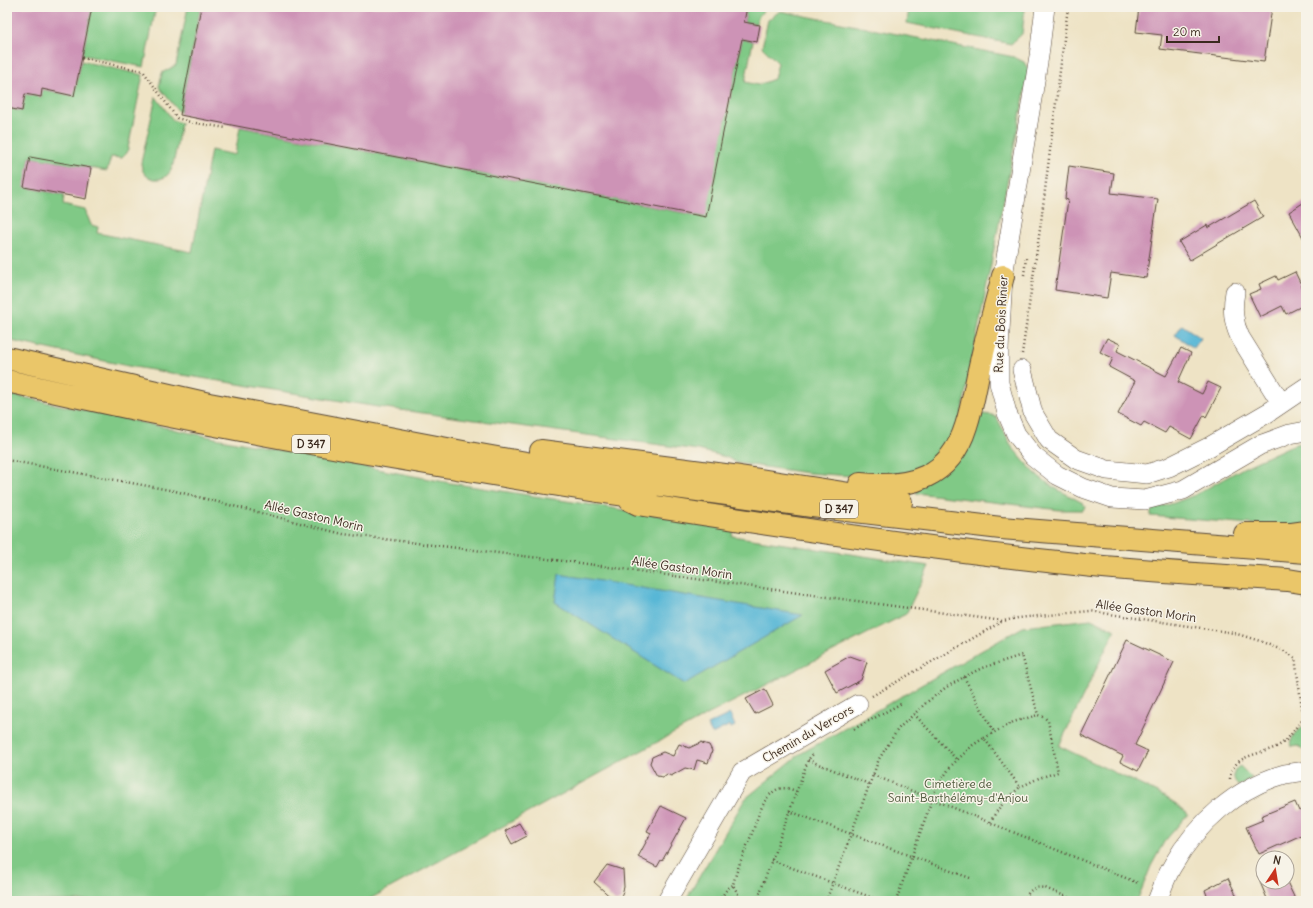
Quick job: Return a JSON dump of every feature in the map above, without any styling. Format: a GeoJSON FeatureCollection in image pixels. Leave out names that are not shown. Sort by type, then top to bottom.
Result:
{"type":"FeatureCollection","features":[{"type":"Feature","properties":{"kind":"highway"},"geometry":{"type":"LineString","coordinates":[[740,477],[776,476],[872,485],[893,484],[922,479],[942,467],[955,453],[966,426],[1003,276]]}},
{"type":"Feature","properties":{"kind":"highway","name":"D 347"},"geometry":{"type":"LineString","coordinates":[[7,358],[209,404],[463,452],[611,478],[812,506],[1001,528],[1306,552]]}},
{"type":"Feature","properties":{"kind":"highway","name":"D 347"},"geometry":{"type":"LineString","coordinates":[[7,381],[196,422],[344,450],[616,494],[971,536],[1306,564]]}},
{"type":"Feature","properties":{"kind":"highway"},"geometry":{"type":"LineString","coordinates":[[376,435],[417,435],[740,477],[914,504],[1258,534],[1292,534],[1306,532]]}},
{"type":"Feature","properties":{"kind":"highway"},"geometry":{"type":"LineString","coordinates":[[616,494],[638,504],[775,526],[967,552],[1077,564],[1288,580],[1306,583]]}},
{"type":"Feature","properties":{"kind":"street","name":"Rue du Bois Rinier"},"geometry":{"type":"LineString","coordinates":[[1045,7],[1039,56],[1003,276],[999,350],[999,383],[1007,413],[1016,434],[1033,456],[1057,474],[1083,488],[1112,498],[1145,500],[1183,490],[1260,446],[1290,434],[1306,431]]}},
{"type":"Feature","properties":{"kind":"street"},"geometry":{"type":"LineString","coordinates":[[1235,292],[1233,317],[1235,328],[1281,404]]}},
{"type":"Feature","properties":{"kind":"street"},"geometry":{"type":"LineString","coordinates":[[1022,370],[1033,413],[1049,440],[1076,459],[1107,470],[1147,474],[1169,467],[1209,446],[1281,404],[1306,387]]}},
{"type":"Feature","properties":{"kind":"street","name":"Chemin du Vercors"},"geometry":{"type":"LineString","coordinates":[[667,901],[742,772],[858,704]]}},
{"type":"Feature","properties":{"kind":"street"},"geometry":{"type":"LineString","coordinates":[[1157,901],[1172,865],[1186,844],[1203,824],[1224,805],[1241,792],[1264,781],[1285,774],[1306,771]]}},
{"type":"Feature","properties":{"kind":"path"},"geometry":{"type":"LineString","coordinates":[[1022,370],[1022,350],[1041,222],[1068,7]]}},
{"type":"Feature","properties":{"kind":"path"},"geometry":{"type":"LineString","coordinates":[[82,58],[143,71],[177,118],[190,122],[226,128]]}},
{"type":"Feature","properties":{"kind":"path","name":"Allée Gaston Morin"},"geometry":{"type":"LineString","coordinates":[[7,460],[175,491],[343,534],[572,562],[1003,621],[1018,618],[1090,612],[1234,633],[1260,641],[1284,651],[1295,658],[1302,708],[1306,717]]}},
{"type":"Feature","properties":{"kind":"path","name":"Chemin du Vercors"},"geometry":{"type":"LineString","coordinates":[[858,704],[1003,621]]}},
{"type":"Feature","properties":{"kind":"path"},"geometry":{"type":"LineString","coordinates":[[826,901],[879,759],[898,729],[914,714],[945,688],[964,677],[982,668],[1022,655],[1038,715]]}},
{"type":"Feature","properties":{"kind":"path"},"geometry":{"type":"LineString","coordinates":[[964,677],[994,732]]}},
{"type":"Feature","properties":{"kind":"path"},"geometry":{"type":"LineString","coordinates":[[853,730],[902,703]]}},
{"type":"Feature","properties":{"kind":"path"},"geometry":{"type":"LineString","coordinates":[[914,714],[957,760]]}},
{"type":"Feature","properties":{"kind":"path"},"geometry":{"type":"LineString","coordinates":[[896,901],[936,788],[951,766],[973,745],[1013,722],[1038,715],[1045,718],[1048,721],[1058,772],[1039,778],[1020,788],[1008,798],[995,814],[990,823]]}},
{"type":"Feature","properties":{"kind":"path"},"geometry":{"type":"LineString","coordinates":[[1232,784],[1230,778],[1231,770],[1235,763],[1241,759],[1275,749],[1286,740],[1299,723],[1306,717]]}},
{"type":"Feature","properties":{"kind":"path"},"geometry":{"type":"LineString","coordinates":[[984,738],[1020,788]]}},
{"type":"Feature","properties":{"kind":"path"},"geometry":{"type":"LineString","coordinates":[[756,901],[808,760],[815,751]]}},
{"type":"Feature","properties":{"kind":"path"},"geometry":{"type":"LineString","coordinates":[[808,760],[869,784]]}},
{"type":"Feature","properties":{"kind":"path"},"geometry":{"type":"LineString","coordinates":[[873,775],[1138,883]]}},
{"type":"Feature","properties":{"kind":"path"},"geometry":{"type":"LineString","coordinates":[[742,901],[733,885],[742,855],[764,803],[780,788],[793,790],[796,792]]}},
{"type":"Feature","properties":{"kind":"path"},"geometry":{"type":"LineString","coordinates":[[789,811],[970,878]]}},
{"type":"Feature","properties":{"kind":"path"},"geometry":{"type":"LineString","coordinates":[[771,860],[881,901]]}},
{"type":"Feature","properties":{"kind":"path"},"geometry":{"type":"LineString","coordinates":[[719,901],[727,888],[733,885]]}},
{"type":"Feature","properties":{"kind":"path"},"geometry":{"type":"LineString","coordinates":[[1024,901],[1030,891],[1035,887],[1039,887],[1077,901]]}},
{"type":"Feature","properties":{"kind":"path"},"geometry":{"type":"LineString","coordinates":[[986,901],[987,899],[991,901]]}},
{"type":"Feature","properties":{"kind":"green space"},"geometry":{"type":"Polygon","coordinates":[[[92,7],[156,7],[144,67],[82,55],[92,7]]]}},
{"type":"Feature","properties":{"kind":"green space"},"geometry":{"type":"Polygon","coordinates":[[[188,7],[201,7],[180,113],[159,87],[162,73],[176,65],[188,7]]]}},
{"type":"Feature","properties":{"kind":"green space"},"geometry":{"type":"Polygon","coordinates":[[[747,7],[770,7],[760,14],[756,24],[744,22],[747,7]]]}},
{"type":"Feature","properties":{"kind":"green space"},"geometry":{"type":"Polygon","coordinates":[[[909,7],[1025,7],[1022,34],[1011,44],[907,23],[909,7]]]}},
{"type":"Feature","properties":{"kind":"green space"},"geometry":{"type":"Polygon","coordinates":[[[780,11],[1014,57],[1024,62],[1029,71],[961,416],[944,452],[909,475],[867,477],[808,473],[737,463],[726,457],[698,450],[378,407],[128,366],[7,340],[7,108],[22,111],[25,94],[41,97],[42,89],[74,96],[81,61],[143,75],[127,153],[122,158],[111,157],[107,171],[30,157],[25,187],[64,195],[63,205],[85,210],[91,225],[98,227],[97,233],[192,252],[211,150],[235,155],[240,127],[705,217],[742,39],[753,41],[745,82],[758,85],[774,79],[778,63],[762,47],[768,20],[780,11]]]}},
{"type":"Feature","properties":{"kind":"green space"},"geometry":{"type":"Polygon","coordinates":[[[156,97],[173,120],[181,123],[172,168],[166,176],[154,179],[145,174],[141,163],[156,97]]]}},
{"type":"Feature","properties":{"kind":"green space"},"geometry":{"type":"Polygon","coordinates":[[[7,394],[215,438],[450,483],[734,527],[732,536],[929,566],[906,614],[709,714],[366,901],[7,901],[7,394]]]}},
{"type":"Feature","properties":{"kind":"green space"},"geometry":{"type":"Polygon","coordinates":[[[983,414],[992,415],[997,418],[1012,447],[1037,475],[1053,487],[1083,503],[1085,507],[1083,510],[1060,510],[916,493],[983,414]]]}},
{"type":"Feature","properties":{"kind":"green space"},"geometry":{"type":"Polygon","coordinates":[[[1306,443],[1306,525],[1277,526],[1150,516],[1152,509],[1195,495],[1245,467],[1288,447],[1306,443]]]}},
{"type":"Feature","properties":{"kind":"green space","name":"Cimetière de Saint-Barthélémy-d'Anjou"},"geometry":{"type":"Polygon","coordinates":[[[1091,619],[1115,630],[1059,746],[1167,798],[1188,814],[1164,842],[1151,866],[1137,901],[685,901],[745,799],[800,754],[1023,627],[1091,619]]]}},
{"type":"Feature","properties":{"kind":"green space"},"geometry":{"type":"Polygon","coordinates":[[[1306,726],[1306,753],[1299,746],[1292,747],[1291,743],[1294,734],[1306,726]]]}},
{"type":"Feature","properties":{"kind":"green space"},"geometry":{"type":"Polygon","coordinates":[[[1240,766],[1252,778],[1238,786],[1235,781],[1234,773],[1240,766]]]}},
{"type":"Feature","properties":{"kind":"water"},"geometry":{"type":"Polygon","coordinates":[[[1182,325],[1201,338],[1194,348],[1175,335],[1182,325]]]}},
{"type":"Feature","properties":{"kind":"water"},"geometry":{"type":"Polygon","coordinates":[[[559,574],[803,615],[684,684],[555,602],[559,574]]]}},
{"type":"Feature","properties":{"kind":"water"},"geometry":{"type":"Polygon","coordinates":[[[730,714],[735,726],[731,728],[730,725],[712,734],[707,725],[730,714]]]}},
{"type":"Feature","properties":{"kind":"building"},"geometry":{"type":"Polygon","coordinates":[[[7,7],[92,7],[74,96],[42,89],[41,97],[25,94],[22,111],[7,108],[7,7]]]}},
{"type":"Feature","properties":{"kind":"building"},"geometry":{"type":"Polygon","coordinates":[[[201,7],[747,7],[744,22],[760,25],[757,42],[742,39],[706,217],[180,115],[201,7]]]}},
{"type":"Feature","properties":{"kind":"building"},"geometry":{"type":"Polygon","coordinates":[[[1139,7],[1272,7],[1264,62],[1160,49],[1162,35],[1136,32],[1139,7]]]}},
{"type":"Feature","properties":{"kind":"building"},"geometry":{"type":"Polygon","coordinates":[[[30,157],[91,168],[86,199],[24,187],[30,157]]]}},
{"type":"Feature","properties":{"kind":"building"},"geometry":{"type":"Polygon","coordinates":[[[1069,166],[1114,173],[1111,193],[1158,199],[1146,278],[1111,273],[1107,298],[1055,290],[1068,200],[1065,199],[1069,166]]]}},
{"type":"Feature","properties":{"kind":"building"},"geometry":{"type":"Polygon","coordinates":[[[1254,201],[1263,217],[1190,260],[1179,242],[1207,225],[1208,228],[1254,201]]]}},
{"type":"Feature","properties":{"kind":"building"},"geometry":{"type":"Polygon","coordinates":[[[1306,201],[1306,243],[1289,212],[1306,201]]]}},
{"type":"Feature","properties":{"kind":"building"},"geometry":{"type":"Polygon","coordinates":[[[1295,272],[1306,295],[1306,304],[1286,314],[1282,306],[1260,317],[1249,294],[1261,289],[1259,284],[1276,276],[1278,280],[1295,272]]]}},
{"type":"Feature","properties":{"kind":"building"},"geometry":{"type":"Polygon","coordinates":[[[1107,338],[1120,344],[1117,351],[1166,376],[1181,348],[1191,353],[1178,382],[1202,394],[1208,382],[1221,388],[1206,417],[1204,415],[1191,439],[1169,427],[1165,433],[1144,422],[1141,426],[1118,414],[1135,381],[1109,367],[1113,358],[1100,352],[1107,338]]]}},
{"type":"Feature","properties":{"kind":"building"},"geometry":{"type":"Polygon","coordinates":[[[1127,640],[1174,662],[1135,745],[1148,751],[1138,771],[1120,762],[1123,756],[1081,735],[1127,640]]]}},
{"type":"Feature","properties":{"kind":"building"},"geometry":{"type":"Polygon","coordinates":[[[850,656],[867,662],[861,680],[837,693],[825,670],[850,656]]]}},
{"type":"Feature","properties":{"kind":"building"},"geometry":{"type":"Polygon","coordinates":[[[765,689],[773,705],[755,714],[746,699],[765,689]]]}},
{"type":"Feature","properties":{"kind":"building"},"geometry":{"type":"Polygon","coordinates":[[[702,742],[709,745],[712,751],[708,763],[697,760],[694,770],[685,768],[671,776],[667,774],[663,777],[657,776],[650,763],[652,757],[663,752],[673,756],[679,744],[689,748],[702,742]]]}},
{"type":"Feature","properties":{"kind":"building"},"geometry":{"type":"Polygon","coordinates":[[[1295,802],[1299,811],[1306,807],[1306,833],[1268,850],[1257,850],[1246,827],[1263,820],[1261,816],[1295,802]]]}},
{"type":"Feature","properties":{"kind":"building"},"geometry":{"type":"Polygon","coordinates":[[[661,806],[686,818],[662,861],[661,860],[657,867],[638,857],[651,833],[647,831],[661,806]]]}},
{"type":"Feature","properties":{"kind":"building"},"geometry":{"type":"Polygon","coordinates":[[[519,823],[527,836],[512,844],[505,831],[519,823]]]}},
{"type":"Feature","properties":{"kind":"building"},"geometry":{"type":"Polygon","coordinates":[[[607,865],[623,870],[624,887],[620,901],[615,901],[594,882],[607,865]]]}},
{"type":"Feature","properties":{"kind":"building"},"geometry":{"type":"Polygon","coordinates":[[[1228,878],[1239,901],[1209,901],[1205,890],[1228,878]]]}},
{"type":"Feature","properties":{"kind":"building"},"geometry":{"type":"Polygon","coordinates":[[[1263,890],[1291,890],[1296,901],[1268,901],[1263,890]]]}}]}
